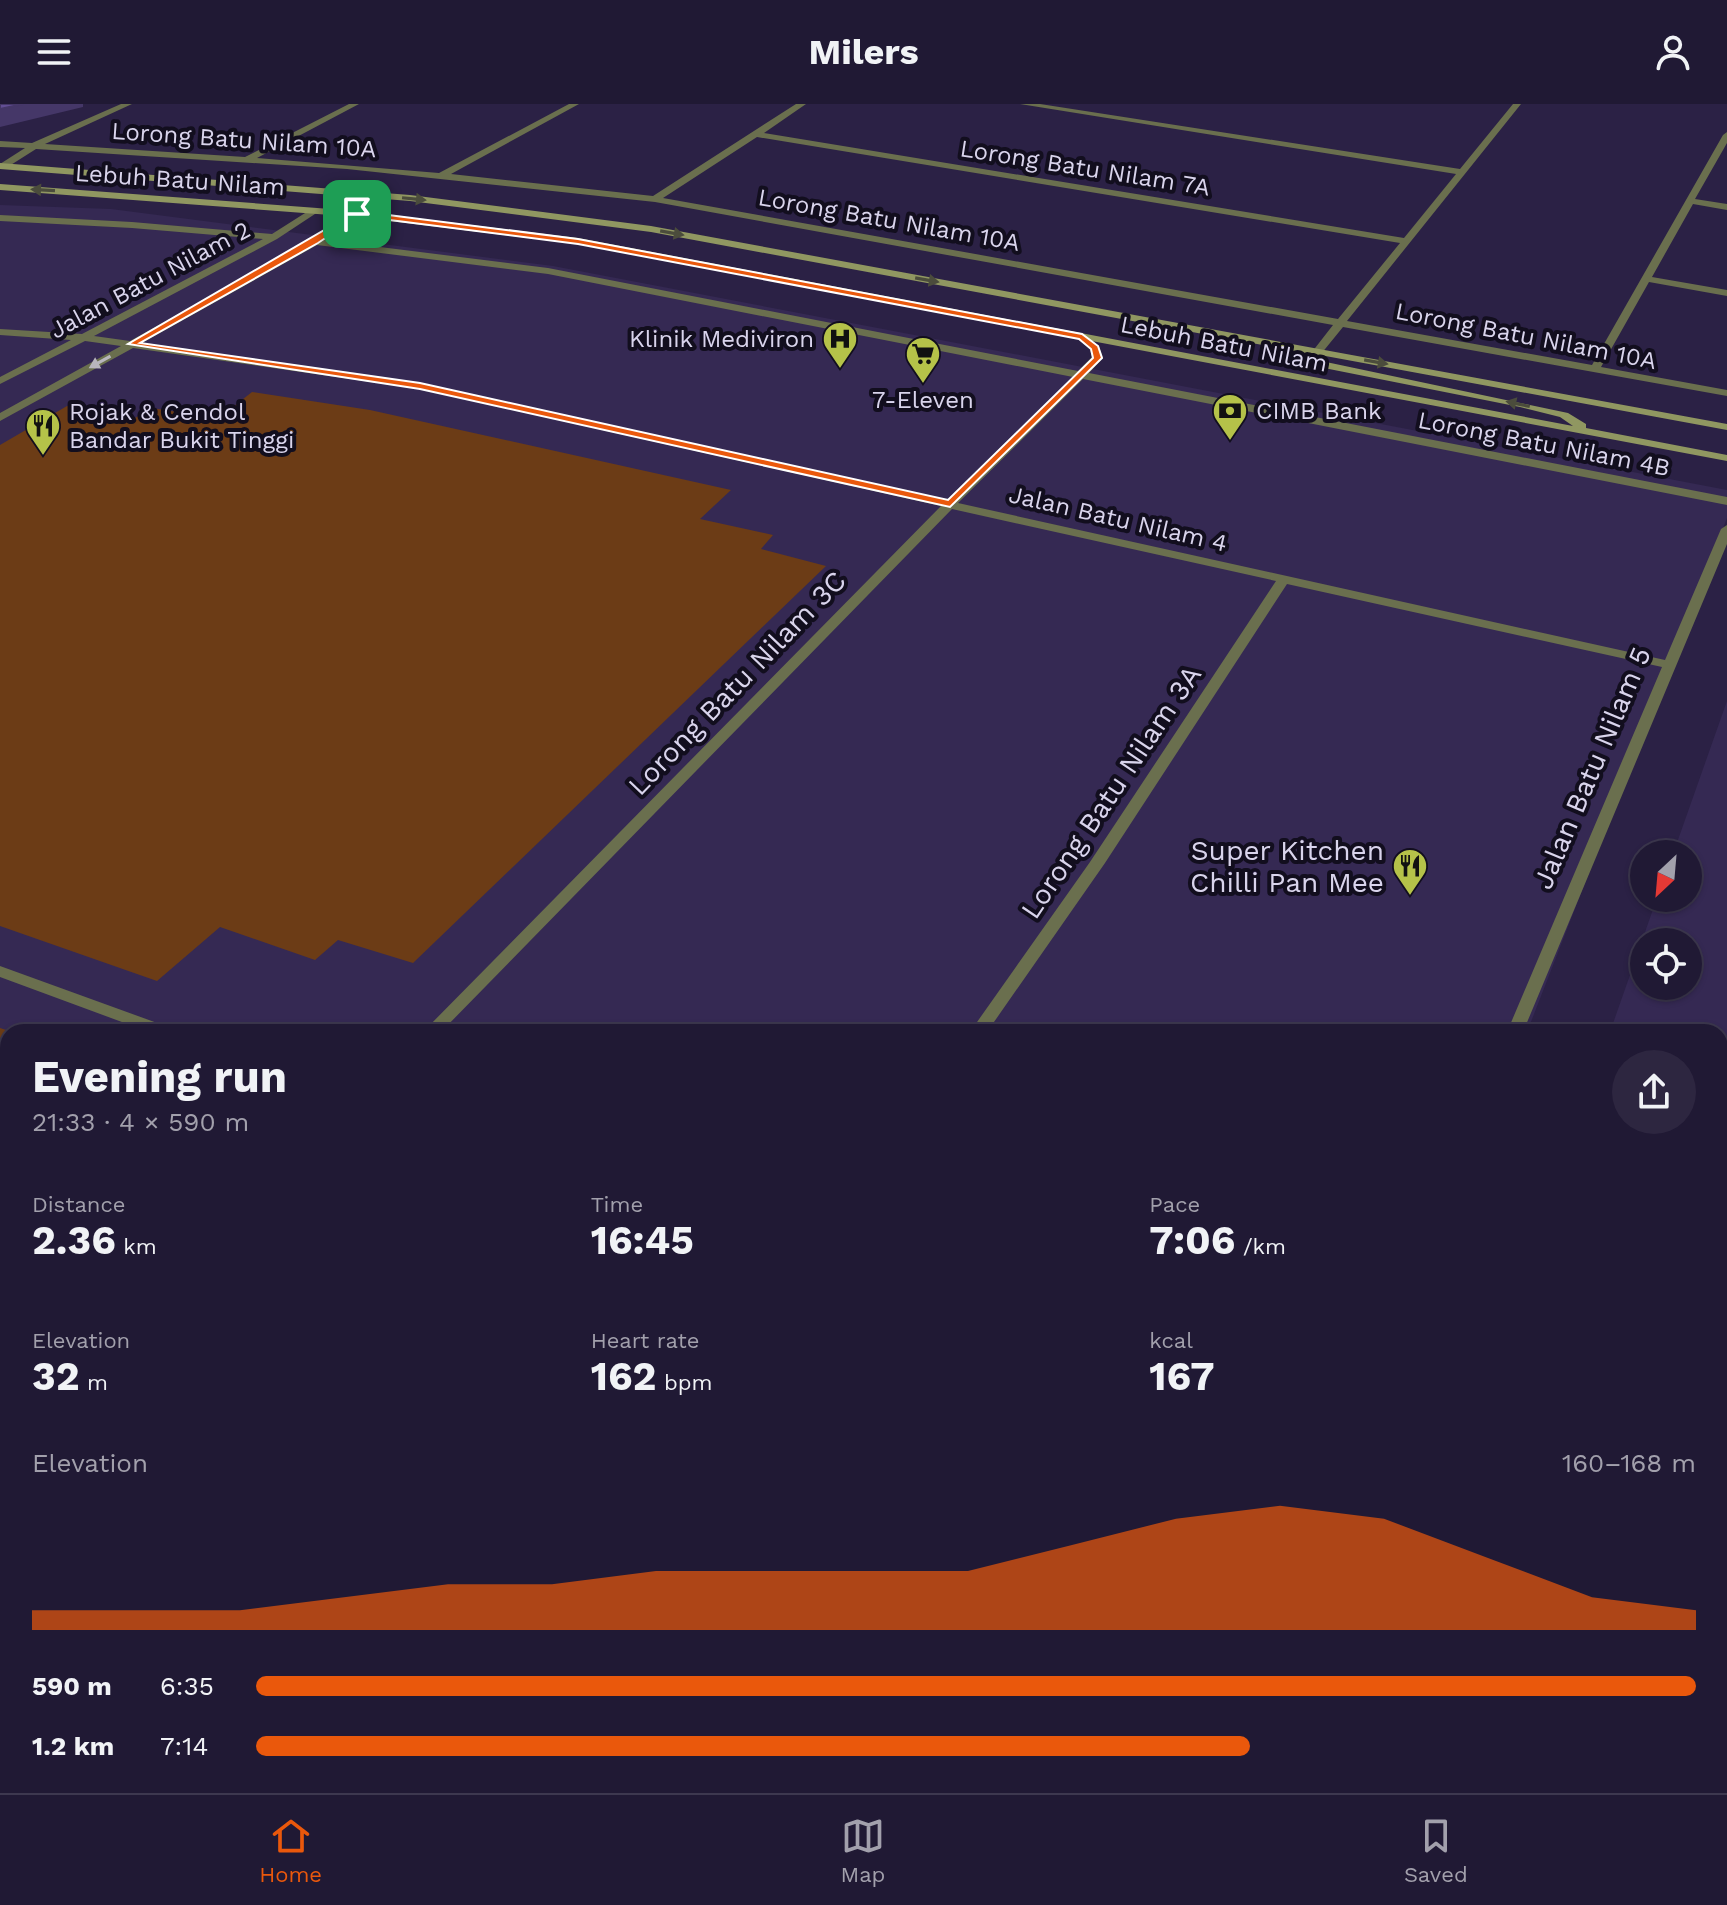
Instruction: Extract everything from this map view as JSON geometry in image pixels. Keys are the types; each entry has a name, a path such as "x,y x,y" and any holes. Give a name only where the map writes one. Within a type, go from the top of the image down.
{"main road":[{"name":"Lebuh Batu Nilam","path":"2,166 488,207 651,229 1727,427"},
{"name":"Lebuh Batu Nilam","path":"0,187 316,210 578,241 1727,458"},
{"path":"308,190 362,204 364,208 357,214"},
{"path":"1317,352 1312,359 1323,365 1564,415 1590,432"}],"street":[{"path":"2,166 36,145 128,104"},
{"path":"248,158 355,104"},
{"path":"441,176 575,104"},
{"path":"655,199 802,104"},
{"path":"1024,104 1462,172"},
{"path":"1317,352 1513,105"},
{"name":"Lorong Batu Nilam 7A","path":"756,134 1407,241"},
{"path":"1595,369 1727,135"},
{"name":"Lorong Batu Nilam 10A","path":"0,144 248,158 655,199 1727,393"},
{"path":"1690,201 1727,207"},
{"name":"Jalan Batu Nilam 2","path":"0,381 274,237 316,210"},
{"name":"Jalan Batu Nilam 2","path":"0,418 315,242 357,214"},
{"path":"0,218 274,237"},
{"name":"Lorong Batu Nilam 4B","path":"315,242 548,271 1727,501"},
{"path":"1646,279 1727,293"},
{"name":"Jalan Batu Nilam 4","path":"0,332 81,337 420,386 1669,665"},
{"path":"1082,337 1095,348 1098,358 1083,373"},
{"name":"Lorong Batu Nilam 3C","path":"439,1024 950,504 1083,373"},
{"name":"Jalan Batu Nilam 5","path":"1518,1024 1727,529"},
{"name":"Lorong Batu Nilam 3A","path":"984,1024 1097,863 1284,579"},
{"path":"0,971 143,1024"}],"shaded area":[{"path":"0,205 111,209 553,266 1727,490 1727,518 1530,1024 0,1024"},
{"path":"252,392 370,410 731,490 700,519 773,535 761,549 826,566 413,963 338,940 315,960 220,927 157,981 0,926 0,445 67,406 135,418 151,408 219,418"},
{"path":"1727,701 1727,1024 1613,1024 1630,975 1630,1000 1702,1000 1702,928 1646,928 1652,912 1702,912 1702,840 1678,840"}],"building":[{"path":"0,104 23,104 0,109"}],"place":[{"name":"Klinik Mediviron","path":"840,370"},
{"name":"7-Eleven","path":"923,385"},
{"name":"CIMB Bank","path":"1230,442"},
{"name":"Rojak & Cendol Bandar Bukit Tinggi","path":"43,457"},
{"name":"Super Kitchen Chilli Pan Mee","path":"1410,897"}],"route":[{"path":"357,214 578,241 1082,337 1095,348 1098,358 950,504 420,386 132,344 315,242 357,214"}]}
